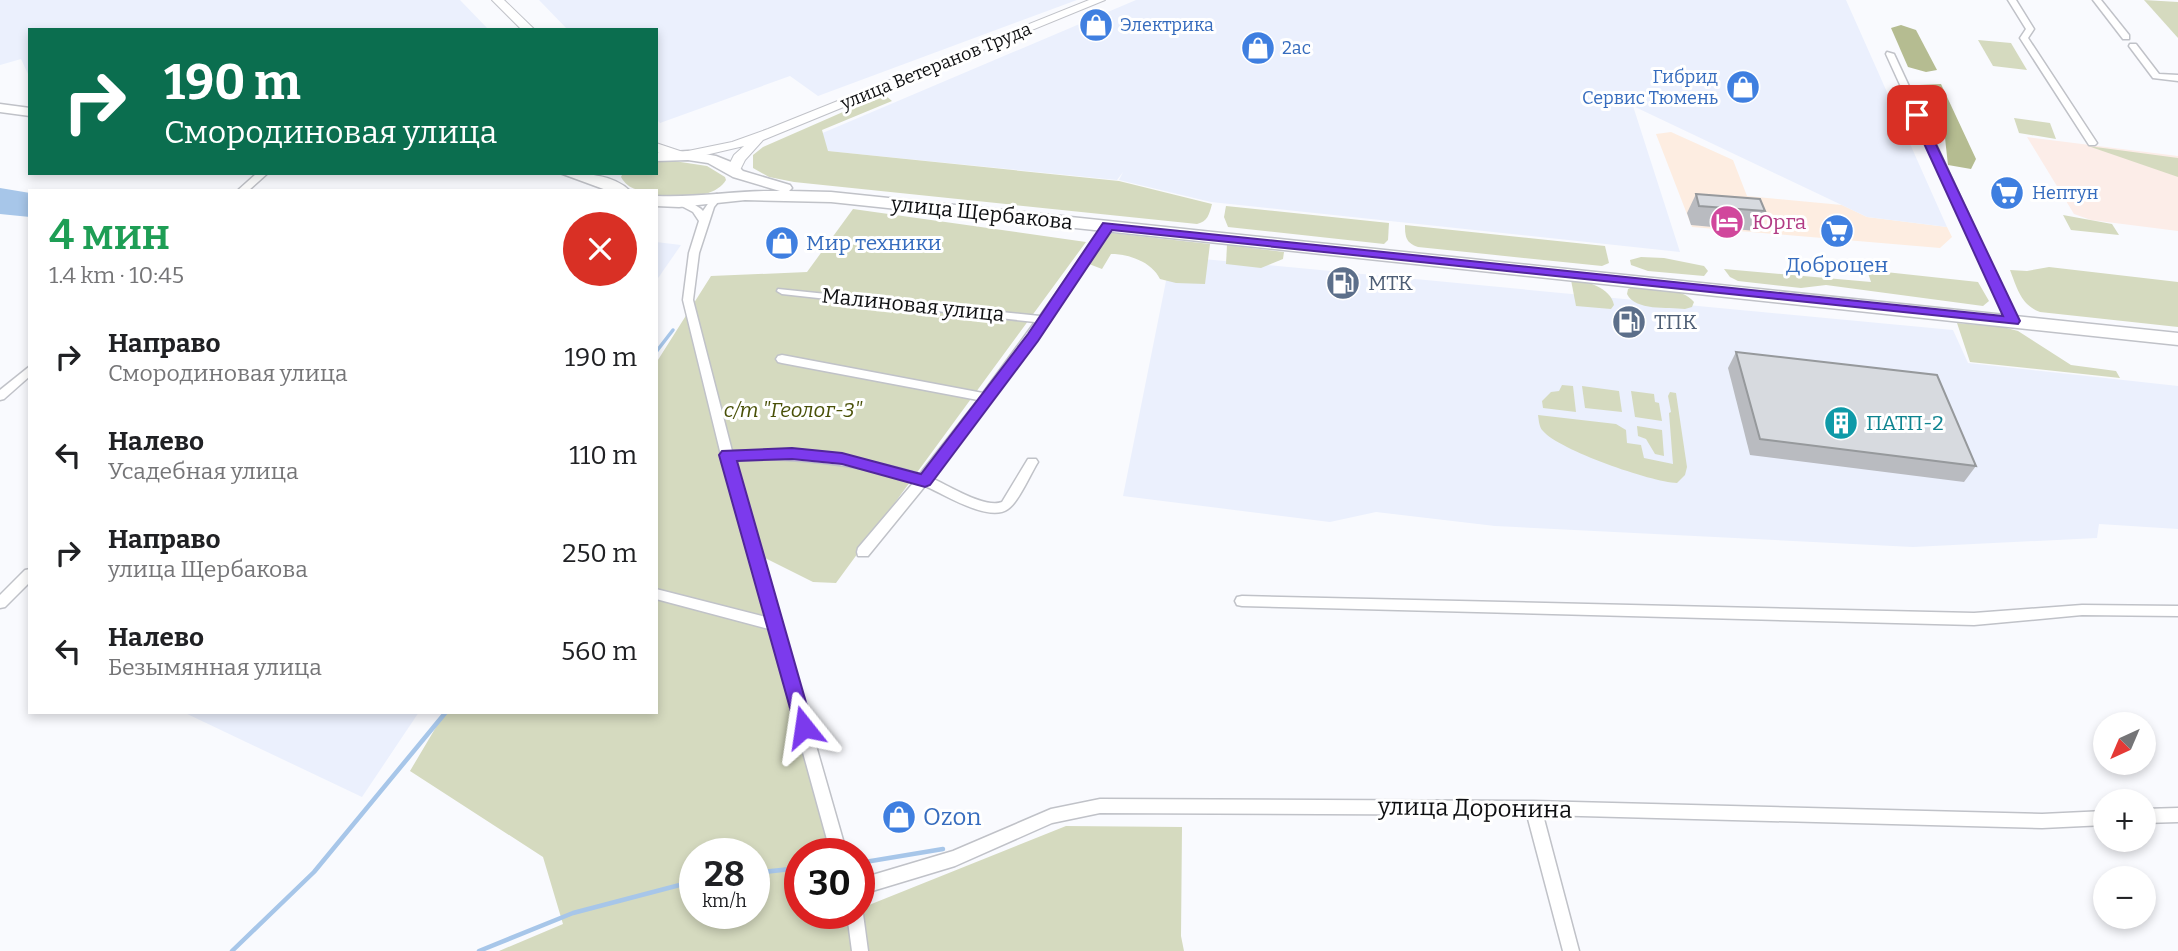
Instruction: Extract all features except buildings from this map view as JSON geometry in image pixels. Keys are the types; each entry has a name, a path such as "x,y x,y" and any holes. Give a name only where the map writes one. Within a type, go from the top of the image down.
{"main road":[{"path":"498,0 527,28"},
{"name":"улица Ветеранов Труда","path":"773,132 1099,0"},
{"path":"0,108 28,112"},
{"path":"658,149 682,156 735,145 773,132"},
{"path":"717,197 738,180 736,171 745,150 773,132"},
{"path":"658,157 706,159 774,185 831,197"},
{"path":"573,175 618,189"},
{"path":"612,175 612,182 620,189"},
{"path":"658,201 679,202 768,194 831,197"},
{"name":"улица Щербакова","path":"831,197 2178,339"}],"street":[{"path":"2012,0 2030,29 2024,38 2092,143"},
{"path":"2097,0 2126,37"},
{"path":"2133,46 2156,76 2178,78"},
{"path":"1890,54 2013,321"},
{"path":"244,189 261,175"},
{"path":"717,197 709,207 694,253 688,300 727,455 835,838"},
{"path":"679,202 697,210 704,221"},
{"path":"863,552 925,481 988,398 1108,226"},
{"name":"Малиновая улица","path":"782,291 1044,320"},
{"path":"782,359 988,398"},
{"path":"0,396 28,372"},
{"path":"727,455 792,453 842,459 925,481 996,509 1006,505 1032,462"},
{"path":"0,603 28,576"},
{"path":"658,595 775,625"},
{"path":"1242,601 1974,619 2082,610 2178,611"},
{"name":"улица Доронина","path":"875,882 955,858 1051,816 1100,806 1533,808 2042,821 2093,819"},
{"path":"1533,808 1571,951"},
{"path":"2156,815 2178,814"},
{"path":"857,929 860,951"}],"shaded area":[{"path":"0,0 460,0 487,28 28,28 28,74 21,59 0,65"},
{"path":"539,0 1077,0 818,96 790,76 660,123 658,28 566,28"},
{"path":"1136,0 1846,0 1947,227 1867,217 1633,106 1680,252 1211,202 1119,180 1123,172 1117,180 797,148 799,143"},
{"path":"1671,132 1733,160 1747,196 1842,205 1867,217 1947,227 1952,237 1940,248 1692,227 1656,134"},
{"path":"2027,137 2178,156 2178,231 2091,220 2074,214"},
{"path":"658,242 681,245 658,278"},
{"path":"1171,256 1953,330 1968,363 2178,386 2178,529 2099,524 2097,538 1913,547 1495,526 1376,512 1330,522 1123,496"},
{"path":"187,714 418,714 362,797"}],"green space":[{"path":"2144,0 2178,2 2178,38"},
{"path":"1901,25 1916,30 1937,70 1926,72 1908,67 1891,28"},
{"path":"1978,40 2011,43 2027,70 1993,66"},
{"path":"1941,84 1976,159 1971,169 1948,165 1945,138 1919,85"},
{"path":"884,94 892,101 822,130 828,151 1119,181 1212,204 1209,214 1204,221 1197,224 794,182 769,177 753,168 753,155 763,147"},
{"path":"2014,118 2050,123 2056,139 2019,133"},
{"path":"2088,146 2178,158 2178,177"},
{"path":"674,161 707,166 726,180 720,187 704,194 674,197 658,196 658,189 636,189 621,177 658,175 658,162"},
{"path":"1226,206 1389,223 1388,240 1384,244 1228,227 1224,217"},
{"name":"с/т \"Геолог-3\"","path":"853,209 1086,242 836,583 813,582 765,558 827,838 784,838 784,929 875,929 875,903 1066,826 1182,827 1181,936 1184,951 499,951 563,924 543,857 410,771 444,714 658,714 658,360 711,276 807,272"},
{"path":"2063,215 2112,224 2119,235 2071,230"},
{"path":"1405,225 1605,246 1609,263 1602,266 1418,247 1407,239"},
{"path":"1111,233 1210,244 1205,284 1176,283 1160,279 1146,264 1125,256 1111,254 1102,269 1089,264"},
{"path":"1227,245 1284,252 1283,259 1261,268 1226,264"},
{"path":"1641,257 1664,258 1704,266 1708,271 1704,276 1648,271 1631,265 1630,260"},
{"path":"2049,267 2178,282 2178,327 2040,312 2024,300 2010,270 2027,271"},
{"path":"1724,269 1871,282 1867,270 1978,282 1989,301 1983,306 1826,285 1801,288 1738,281 1730,277"},
{"path":"1571,280 1603,289 1614,305 1611,309 1576,306"},
{"path":"1635,286 1675,291 1694,302 1692,307 1685,309 1644,306 1627,294 1628,289"},
{"path":"1957,323 2018,331 2071,365 2116,371 2120,378 1970,362"},
{"path":"1562,385 1573,386 1576,412 1543,408 1542,401 1551,392 1559,391"},
{"path":"1582,386 1619,391 1622,412 1585,408"},
{"path":"1631,391 1654,394 1655,402 1659,403 1662,421 1635,417"},
{"path":"1670,392 1676,393 1687,467 1685,475 1677,483 1647,477 1586,456 1552,439 1539,424 1538,415 1616,424 1626,430 1627,443 1641,445 1644,458 1673,464 1668,396"},
{"path":"1637,426 1662,430 1664,456 1655,454 1646,439 1638,436"}],"water":[{"path":"0,188 28,193 28,217 0,214"}],"waterway":[{"path":"658,349 673,330"},
{"path":"232,951 314,872 444,714"},
{"path":"875,860 943,849"},
{"path":"770,871 784,870"},
{"path":"479,951 573,913 679,885"}],"place":[{"name":"Электрика","path":"1096,25"},
{"name":"2ас","path":"1258,48"},
{"name":"Гибрид Сервис Тюмень","path":"1743,87"},
{"name":"Нептун","path":"2007,193"},
{"name":"Юрга","path":"1727,222"},
{"name":"Доброцен","path":"1837,231"},
{"name":"Мир техники","path":"782,243"},
{"name":"МТК","path":"1343,283"},
{"name":"ТПК","path":"1629,322"},
{"name":"ПАТП-2","path":"1841,423"},
{"name":"Ozon","path":"899,817"}],"route":[{"path":"804,727 727,455 792,453 842,459 925,481 1033,338 1108,226 2013,321 1917,115"}]}
